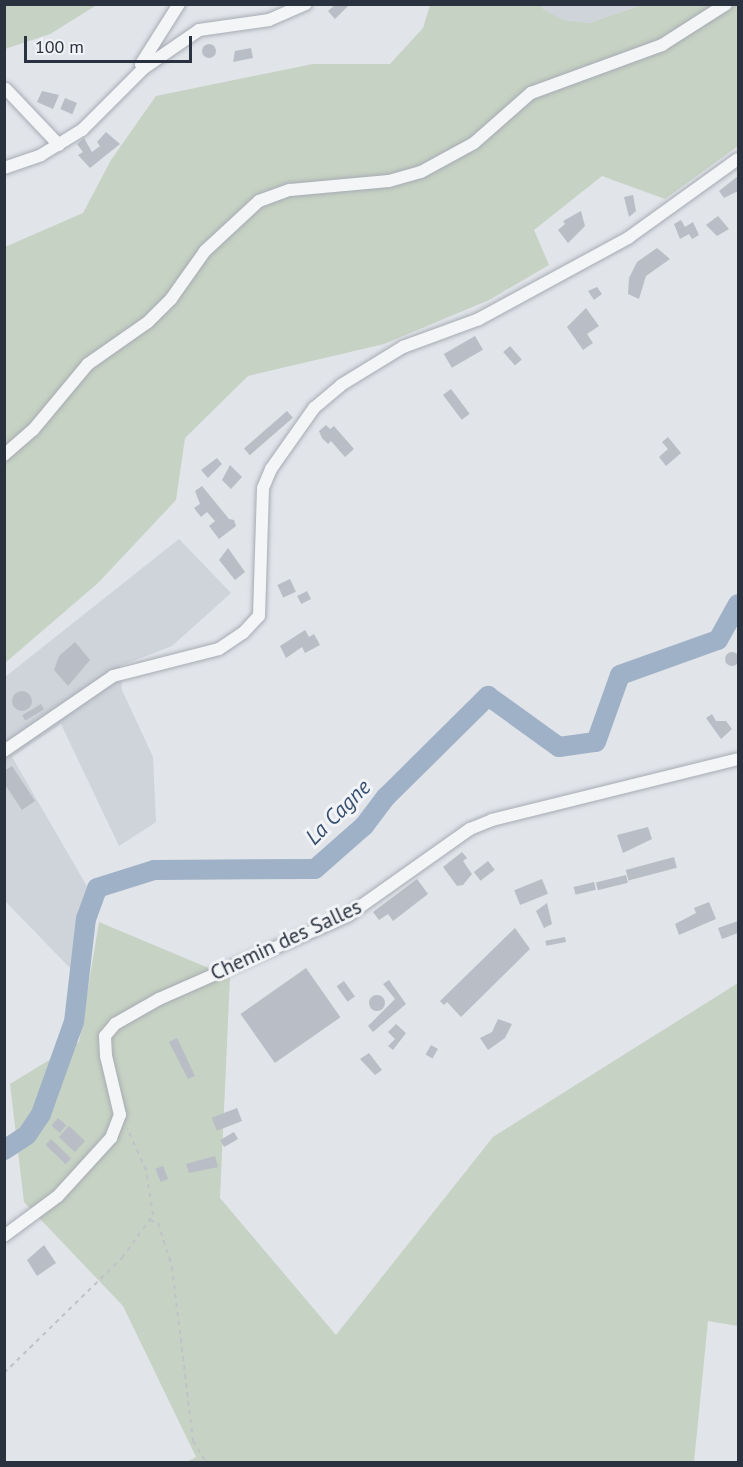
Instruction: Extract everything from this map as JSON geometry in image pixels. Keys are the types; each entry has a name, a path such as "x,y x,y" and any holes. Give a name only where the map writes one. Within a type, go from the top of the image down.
{"street":[{"path":"144,68 141,64 179,4"},
{"path":"4,168 59,145 95,119 144,68 199,30 269,20 306,4"},
{"path":"4,455 33,430 88,364 148,322 171,298 205,251 259,201 290,190 389,181 421,172 474,143 531,93 662,45 726,4"},
{"path":"6,89 59,145"},
{"path":"4,751 114,676 219,649 243,633 259,616 263,488 271,469 314,408 341,385 403,347 479,319 628,238 738,159"},
{"name":"Chemin des Salles","path":"120,1115 106,1056 105,1036 115,1024 159,999 347,916 470,829 492,820 738,759"},
{"path":"4,1236 58,1196 91,1164 111,1138 120,1115"}],"path":[{"path":"4,1373 122,1258 153,1215 146,1170 120,1115"},
{"path":"150,1220 159,1223 172,1267 193,1441 206,1462"}],"shaded area":[{"path":"542,5 642,5 589,23 563,20 543,9"},
{"path":"179,539 231,593 172,646 120,666 122,690 153,757 156,822 119,846 61,724 12,757 88,888 72,970 5,901 5,677"}],"green space":[{"path":"4,5 97,5 50,34 5,49"},
{"path":"430,5 542,5 543,9 563,20 589,23 642,5 738,5 738,146 665,199 602,176 534,230 549,265 489,300 384,344 248,376 185,438 176,500 98,583 5,663 5,247 83,213 111,160 156,96 313,64 390,64 423,28"},
{"path":"99,922 230,977 220,1198 336,1335 493,1137 738,983 738,1326 708,1321 694,1462 187,1462 196,1457 123,1306 24,1202 10,1084 79,1042"}],"building":[{"path":"336,4 350,4 335,19 328,11"},
{"path":"206,44 212,44 216,51 212,58 206,58 202,54 202,48"},
{"path":"251,48 253,58 233,62 235,51"},
{"path":"42,91 59,95 53,109 37,102"},
{"path":"65,98 77,103 72,114 60,109"},
{"path":"106,132 120,144 90,168 78,155 83,152 77,144 84,138 92,152 100,146 97,142"},
{"path":"738,176 738,191 724,198 719,191"},
{"path":"633,195 636,211 629,217 624,197"},
{"path":"581,211 585,226 568,243 558,230 565,224 563,221"},
{"path":"718,216 729,229 717,236 706,225"},
{"path":"681,220 685,227 693,222 699,235 692,239 689,234 680,239 674,224"},
{"path":"657,248 670,259 646,276 639,299 628,294 629,278 637,262"},
{"path":"597,287 602,294 594,300 588,291"},
{"path":"586,308 599,326 587,334 593,343 583,350 567,327"},
{"path":"475,336 483,350 452,368 444,354"},
{"path":"510,346 522,360 515,365 503,352"},
{"path":"451,389 470,414 462,420 443,395"},
{"path":"287,411 293,418 250,455 244,448"},
{"path":"326,425 330,429 334,426 354,449 345,457 331,441 328,444 322,438 319,431"},
{"path":"668,437 681,453 666,466 659,457 668,449 662,442"},
{"path":"217,458 222,464 208,478 201,470"},
{"path":"230,465 242,477 231,489 222,480"},
{"path":"202,486 229,519 234,520 236,526 219,539 209,526 215,521 207,512 201,517 194,508 200,504 195,491"},
{"path":"228,548 245,572 235,580 219,560"},
{"path":"290,579 296,592 283,598 277,585"},
{"path":"307,591 311,599 301,604 297,596"},
{"path":"305,630 309,637 314,634 320,645 305,653 302,647 286,658 280,646"},
{"path":"75,642 90,660 68,686 54,670 59,656"},
{"path":"729,652 735,652 739,659 735,666 729,666 725,662 725,656"},
{"path":"22,691 29,694 32,701 29,708 22,711 15,708 12,701 15,694"},
{"path":"41,704 44,709 25,720 22,715"},
{"path":"712,714 716,721 726,721 732,729 721,739 706,718"},
{"path":"12,766 35,801 22,810 4,783 4,771"},
{"path":"648,827 652,839 623,853 617,835"},
{"path":"462,852 467,858 463,861 472,874 463,885 457,886 443,867"},
{"path":"674,857 677,868 629,881 626,870"},
{"path":"488,861 495,870 481,881 474,872"},
{"path":"626,875 628,883 598,890 596,882"},
{"path":"417,879 428,894 393,921 388,914 379,920 373,912"},
{"path":"542,879 548,894 520,905 514,890"},
{"path":"594,882 596,890 576,895 574,887"},
{"path":"709,902 716,919 679,935 675,924 696,913 694,908"},
{"path":"547,903 552,924 544,928 536,911"},
{"path":"738,921 738,933 722,939 718,928"},
{"path":"515,928 530,949 461,1017 447,1002 444,1005 440,1001"},
{"path":"565,937 566,942 546,946 545,941"},
{"path":"306,968 340,1017 275,1063 240,1014"},
{"path":"389,980 406,1004 373,1032 368,1026 395,999 383,984"},
{"path":"344,981 355,997 348,1002 337,986"},
{"path":"374,995 380,995 385,1003 383,1009 374,1011 369,1006 369,1000"},
{"path":"498,1019 512,1024 505,1038 488,1050 480,1038 492,1032"},
{"path":"396,1024 406,1033 393,1050 388,1046 395,1039 388,1032"},
{"path":"177,1038 195,1076 188,1079 169,1042"},
{"path":"431,1045 438,1049 432,1059 426,1055"},
{"path":"369,1053 382,1070 375,1075 360,1059"},
{"path":"237,1108 242,1121 217,1131 212,1118"},
{"path":"58,1118 66,1125 60,1133 51,1126"},
{"path":"69,1126 85,1141 75,1152 59,1137"},
{"path":"234,1132 238,1139 224,1147 220,1140"},
{"path":"51,1139 71,1158 66,1164 45,1145"},
{"path":"215,1156 218,1167 189,1173 186,1164"},
{"path":"163,1166 168,1179 161,1182 156,1169"},
{"path":"44,1245 56,1263 37,1276 27,1260"}],"waterway":[{"name":"La Cagne","path":"4,1150 27,1135 41,1114 74,1022 86,919 97,888 154,870 315,869 364,826 386,797 488,696 559,747 596,742 620,675 718,640 738,604"}]}
